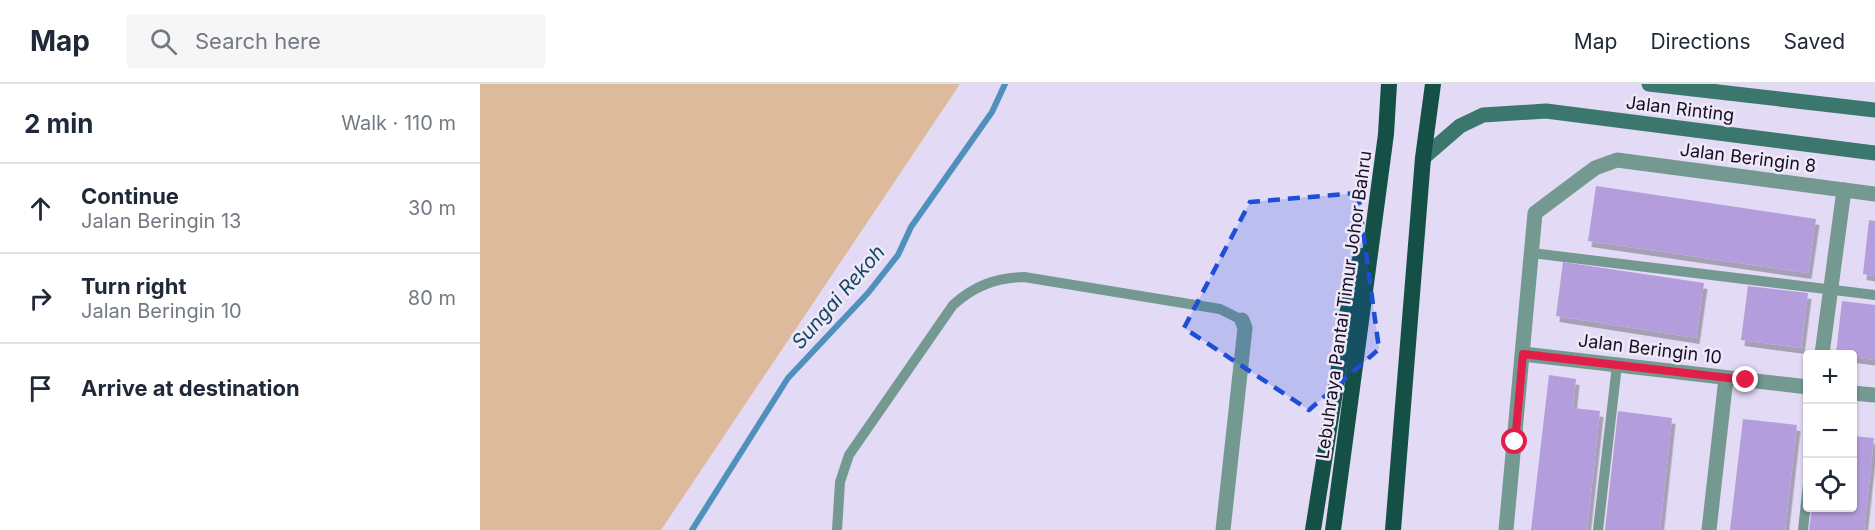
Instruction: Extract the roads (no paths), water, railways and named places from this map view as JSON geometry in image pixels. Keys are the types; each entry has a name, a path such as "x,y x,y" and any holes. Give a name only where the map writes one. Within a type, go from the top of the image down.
{"highway":[{"name":"Lebuhraya Pantai Timur Johor Bahru","path":"1333,530 1377,199 1389,84"},
{"path":"1393,530 1423,158 1434,84"},
{"path":"1313,530 1352,291 1377,199"}],"main road":[{"name":"Jalan Rinting","path":"1649,84 1875,110"},
{"name":"Jalan Rinting","path":"1423,158 1460,126 1483,115 1546,111 1875,153"}],"street":[{"name":"Jalan Beringin 8","path":"1532,254 1535,213 1595,168 1617,160 1875,194"},
{"path":"1822,350 1844,190"},
{"path":"1506,530 1532,254"},
{"path":"1223,530 1245,328 1242,320"},
{"name":"Jalan Beringin 10","path":"1523,354 1803,386"},
{"path":"1709,530 1726,378"},
{"path":"1857,393 1875,395"}],"lane":[{"path":"1532,254 1875,295"},
{"path":"837,530 840,482 849,454 953,305 977,287 1008,277 1024,277 1220,309 1242,320"},
{"path":"1598,530 1617,365"},
{"path":"1803,530 1805,512"}],"waterway":[{"name":"Sungai Rekoh","path":"692,530 788,378 868,293 898,255 911,227 992,112 1005,84"}]}
